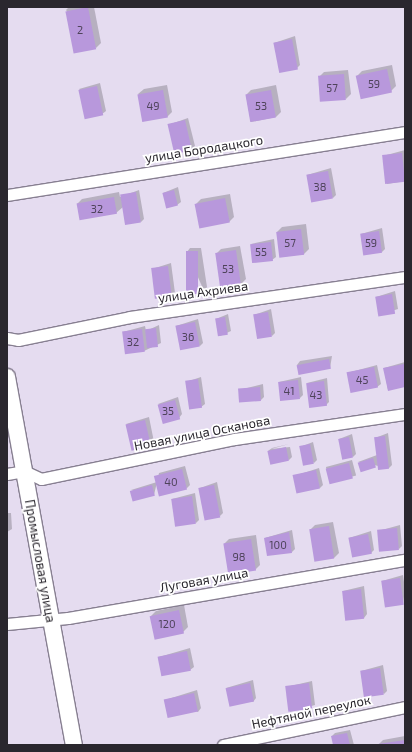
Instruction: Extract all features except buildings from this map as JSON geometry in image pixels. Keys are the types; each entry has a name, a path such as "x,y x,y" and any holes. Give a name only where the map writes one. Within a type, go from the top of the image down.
{"street":[{"name":"улица Бородацкого","path":"7,195 405,132"},
{"name":"улица Ахриева","path":"7,338 18,340 130,317 405,277"},
{"name":"Промысловая улица","path":"7,377 74,745"},
{"name":"Новая улица Осканова","path":"24,471 42,479 235,439 405,414"},
{"path":"7,474 24,471"},
{"name":"Луговая улица","path":"7,624 50,617 68,618 405,560"},
{"name":"Нефтяной переулок","path":"223,745 405,707"}]}
